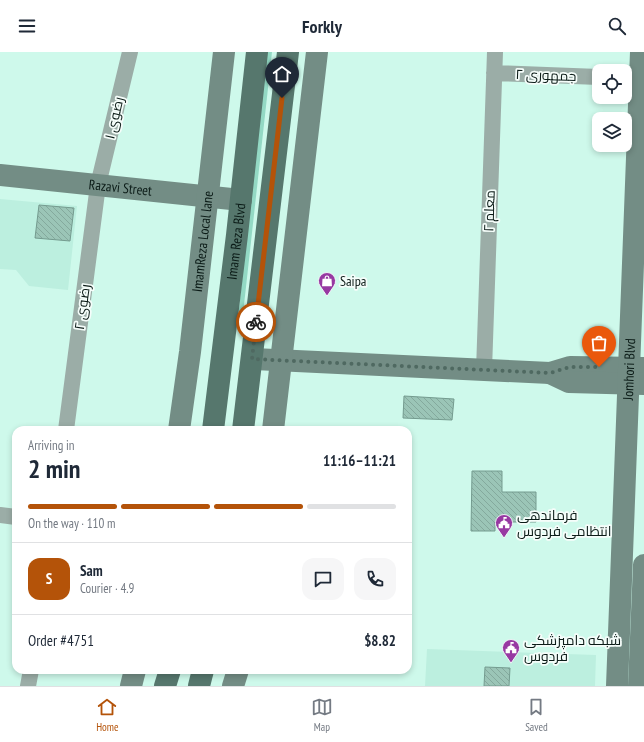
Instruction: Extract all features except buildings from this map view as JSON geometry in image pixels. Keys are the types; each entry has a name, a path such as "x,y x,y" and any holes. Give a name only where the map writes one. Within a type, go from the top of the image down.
{"main road":[{"name":"Imam Reza Blvd","path":"214,426 223,357 257,52"},
{"name":"Imam Reza Blvd","path":"244,426 288,52"},
{"path":"223,357 252,359"},
{"path":"166,686 169,674"},
{"path":"199,686 202,674"}],"street":[{"name":"رضوی ۱","path":"98,184 130,52"},
{"name":"ImamReza Local lane","path":"180,426 190,352 224,52"},
{"path":"274,426 317,52"},
{"name":"معلم ۲","path":"484,370 495,52"},
{"name":"Jomhori Blvd","path":"617,686 636,376 632,78 641,52"},
{"name":"جمهوری ۲","path":"494,74 592,76"},
{"name":"Razavi Street","path":"0,175 98,184 240,200"},
{"name":"رضوی ۲","path":"67,426 98,184"},
{"path":"252,359 550,373 570,367 636,376"},
{"path":"0,515 12,516"},
{"path":"640,686 644,565"},
{"path":"28,686 30,674"},
{"path":"131,686 134,674"},
{"path":"233,686 237,674"}],"shaded area":[{"path":"265,52 272,52 242,323 238,319"},
{"path":"0,199 77,206 68,290 29,286 16,270 0,269"},
{"name":"شبکه دامپزشکی فردوس","path":"427,649 596,655 595,686 425,686"}],"way so far":[{"path":"256,322 252,359 550,373 570,367 599,367"}],"place":[{"name":"Saipa","path":"327,296"},
{"name":"فرماندهی انتظامی فردوس","path":"504,538"},
{"name":"شبکه دامپزشکی فردوس","path":"511,663"}],"route":[{"path":"256,322 282,98"}]}
